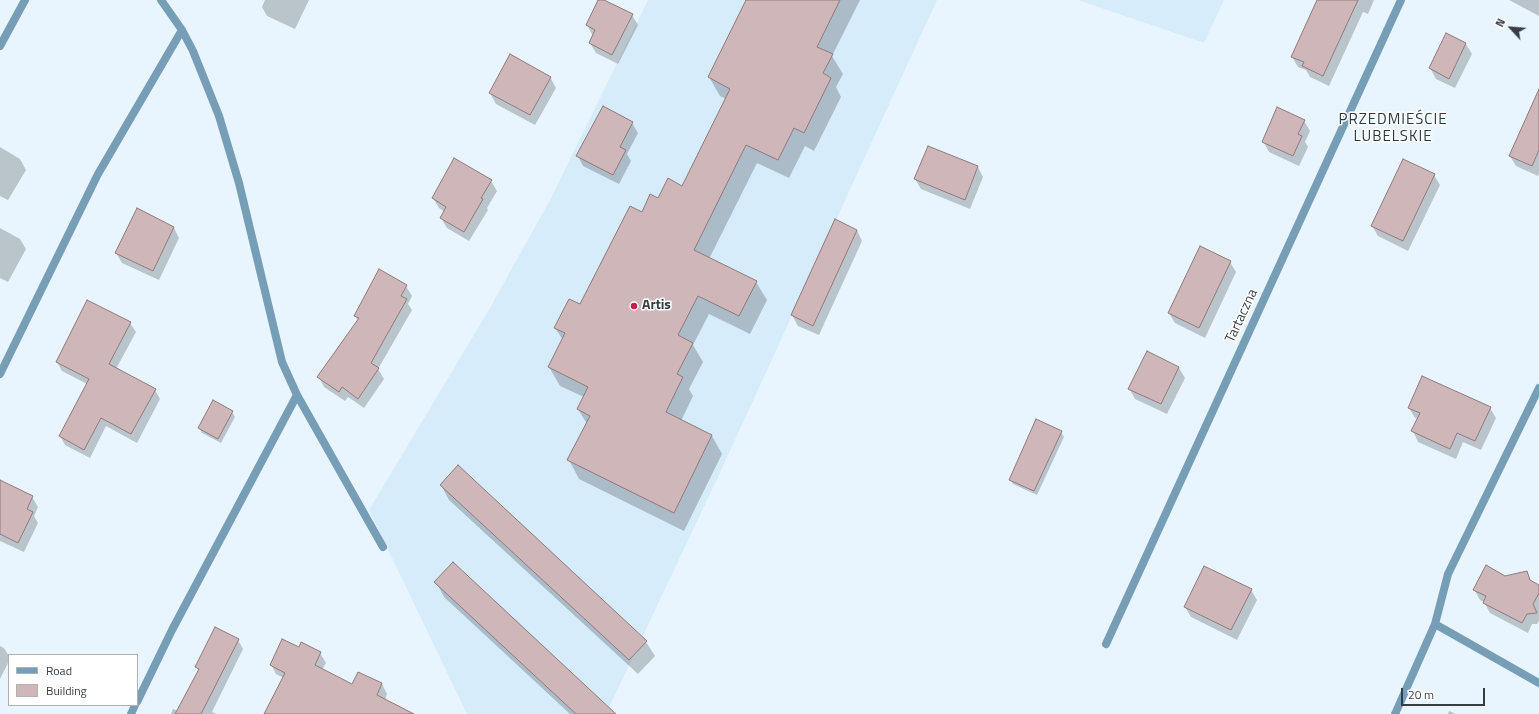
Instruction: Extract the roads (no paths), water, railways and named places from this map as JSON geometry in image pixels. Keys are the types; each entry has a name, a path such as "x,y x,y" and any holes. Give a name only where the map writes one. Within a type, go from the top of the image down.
{"street":[{"path":"0,46 25,0"},
{"path":"161,0 182,30 204,75 219,116 239,183 282,362 297,395 383,547"},
{"name":"Tartaczna","path":"1106,644 1401,0"},
{"path":"0,374 98,174 182,30"},
{"path":"1395,714 1435,624 1448,574 1539,388"},
{"path":"138,700 172,630 297,395"},
{"path":"1435,624 1539,683"}],"place":[{"name":"Artis","path":"634,306"}],"district":[{"name":"PRZEDMIEŚCIE LUBELSKIE","path":"1393,128"}]}
